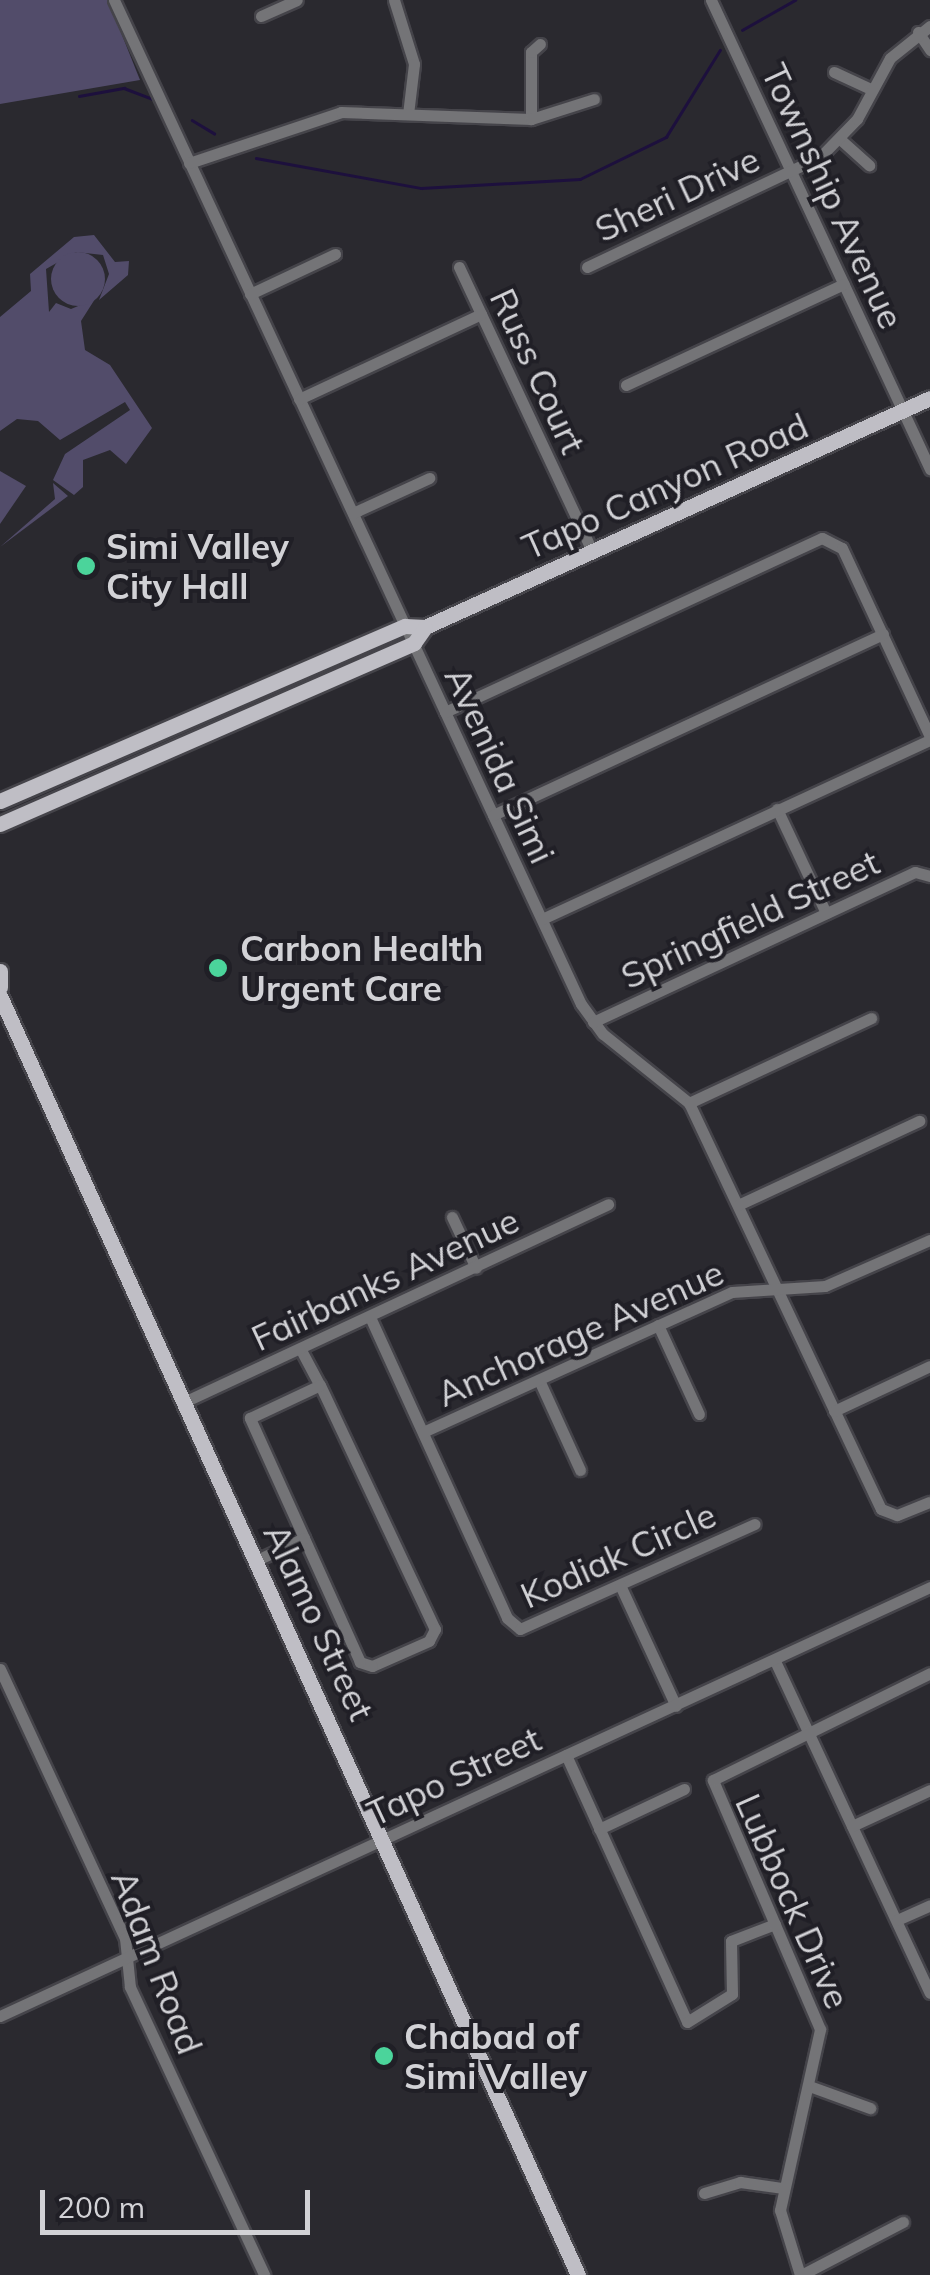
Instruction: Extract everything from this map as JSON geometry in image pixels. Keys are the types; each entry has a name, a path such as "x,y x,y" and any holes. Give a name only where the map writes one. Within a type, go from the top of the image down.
{"main road":[{"name":"Tapo Canyon Road","path":"0,801 405,626 425,627 930,398"},
{"path":"0,824 414,643 425,627"},
{"path":"0,971 0,987"},
{"name":"Alamo Street","path":"0,996 386,1837 578,2275"}],"street":[{"name":"Avenida Simi","path":"114,0 593,1022 689,1102 834,1411 888,1514 930,1502"},
{"path":"261,16 296,0"},
{"path":"394,0 414,64 408,114"},
{"name":"Township Avenue","path":"711,0 930,470"},
{"path":"924,29 930,50"},
{"name":"Sheri Drive","path":"588,266 791,172 841,140 870,89 924,29"},
{"path":"531,119 531,52 540,44"},
{"path":"834,72 870,89"},
{"path":"190,163 341,112 531,119 594,99"},
{"path":"841,140 869,166"},
{"path":"250,294 335,254"},
{"name":"Russ Court","path":"459,267 592,552"},
{"path":"626,384 844,284"},
{"path":"299,398 481,314"},
{"path":"352,513 429,478"},
{"path":"445,712 830,539 883,634 930,738 542,919"},
{"path":"493,815 883,634"},
{"path":"777,809 826,913"},
{"name":"Springfield Street","path":"593,1022 915,872 930,876"},
{"path":"689,1102 871,1018"},
{"path":"738,1205 919,1120"},
{"name":"Fairbanks Avenue","path":"184,1402 608,1204"},
{"path":"452,1217 476,1268"},
{"name":"Anchorage Avenue","path":"422,1432 732,1292 839,1282 930,1240"},
{"path":"370,1317 422,1432"},
{"path":"658,1325 699,1414"},
{"path":"301,1350 320,1385 434,1635 372,1666 360,1662 250,1418 320,1385"},
{"path":"834,1411 930,1366"},
{"path":"539,1380 580,1470"},
{"name":"Kodiak Circle","path":"422,1432 506,1618 538,1628 620,1585 756,1524"},
{"path":"257,1560 304,1538"},
{"path":"620,1585 676,1706"},
{"name":"Tapo Street","path":"0,2016 930,1587"},
{"path":"775,1661 930,1993"},
{"name":"Adam Road","path":"0,1669 128,1957 130,1987 264,2275"},
{"path":"806,1730 930,1672"},
{"name":"Lubbock Drive","path":"801,2275 782,2231 782,2188 812,2087 816,2010 713,1780 806,1730"},
{"path":"566,1755 687,2022 714,2014 732,1994 731,1942 775,1924"},
{"path":"600,1828 684,1789"},
{"path":"852,1826 930,1790"},
{"path":"896,1920 930,1905"},
{"path":"812,2087 870,2108"},
{"path":"704,2193 740,2182 782,2188"},
{"path":"801,2275 902,2222"}],"shaded area":[{"path":"0,0 108,0 140,80 0,104"},
{"path":"94,235 115,262 129,261 128,275 99,300 109,274 103,255 76,252 46,269 49,312 56,303 71,309 95,299 81,321 85,350 110,365 152,428 126,464 110,450 83,460 83,487 74,495 53,480 65,454 130,410 125,402 60,440 38,421 17,419 0,431 0,317 31,291 30,274 74,237"},
{"path":"78,252 97,260 105,279 97,298 78,306 59,298 51,279 59,260"},
{"path":"0,471 26,486 0,524"},
{"path":"53,483 68,496 0,547 55,499"}],"waterway":[{"path":"742,30 795,0"},
{"path":"256,158 421,188 580,179 666,137 720,50"},
{"path":"79,96 124,88 152,99"},
{"path":"192,120 214,133"}],"place":[{"name":"Simi Valley City Hall","path":"86,566"},
{"name":"Carbon Health Urgent Care","path":"218,968"},
{"name":"Chabad of Simi Valley","path":"384,2056"}]}
